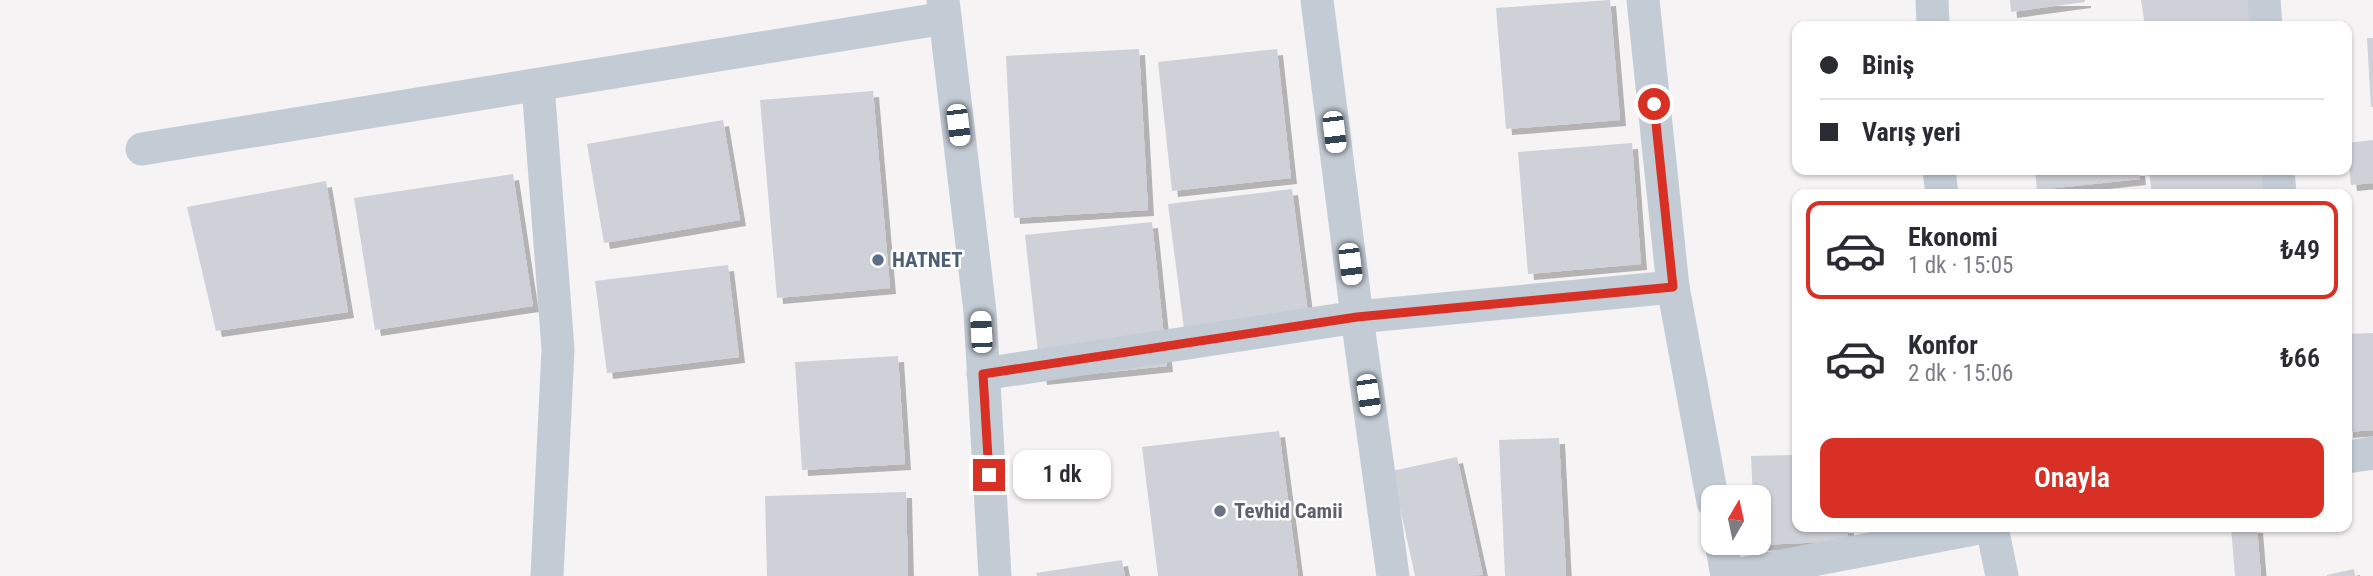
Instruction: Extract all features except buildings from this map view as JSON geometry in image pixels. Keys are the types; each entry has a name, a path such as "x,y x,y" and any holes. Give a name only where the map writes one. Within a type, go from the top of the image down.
{"street":[{"path":"1317,0 1393,576"},
{"path":"1643,0 1673,287 1710,485"},
{"path":"1932,0 1933,21"},
{"path":"2264,0 2266,21"},
{"path":"142,149 538,85 944,9 980,312 995,576"},
{"path":"538,85 558,349 547,576"},
{"path":"983,374 1357,317 1673,287"},
{"path":"2352,456 2373,453"},
{"path":"1724,555 1729,576 1958,532"},
{"path":"1993,532 2002,576"}],"place":[{"name":"HATNET","path":"878,260"},
{"name":"Tevhid Camii","path":"1220,511"}],"route":[{"path":"989,475 983,374 1357,317 1673,287 1654,104"}]}
